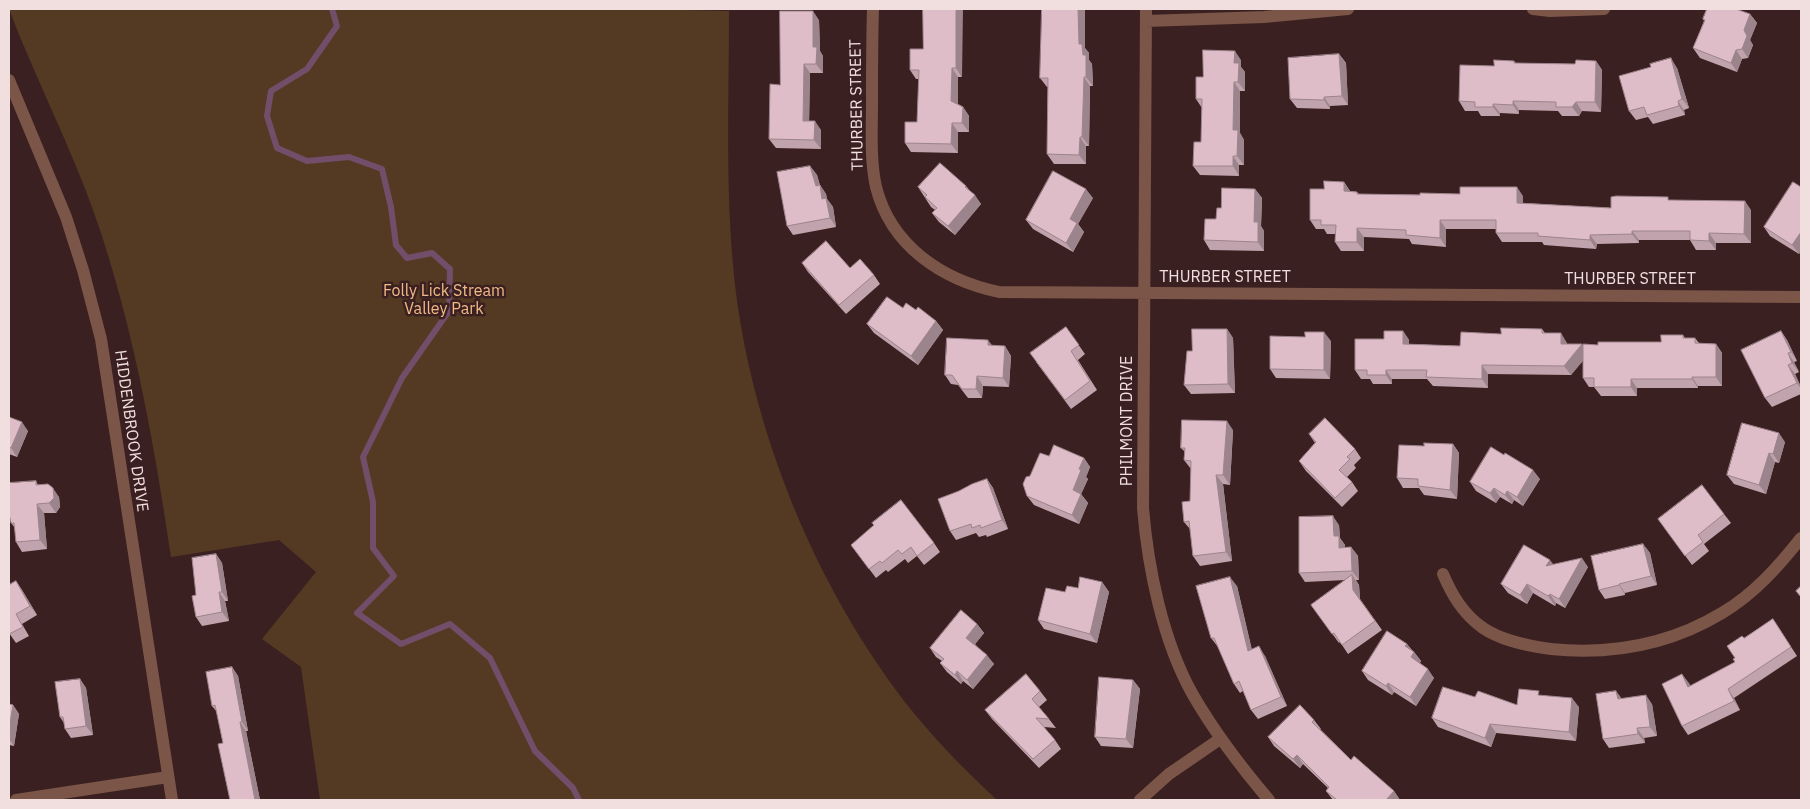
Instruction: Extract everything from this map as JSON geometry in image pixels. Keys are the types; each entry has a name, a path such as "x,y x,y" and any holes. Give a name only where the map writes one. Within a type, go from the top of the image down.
{"street":[{"name":"THURBER STREET","path":"873,9 872,160 881,203 893,227 910,247 947,275 972,286 990,290 1144,293 1801,297"},
{"path":"1146,15 1264,17 1348,9"},
{"path":"1533,9 1550,11 1604,9"},
{"name":"PHILMONT DRIVE","path":"1146,15 1143,508 1146,547 1161,613 1172,646 1192,694 1220,739 1269,800"},
{"name":"HIDDENBROOK DRIVE","path":"9,80 66,217 84,270 101,339 172,800"},
{"path":"1443,574 1453,596 1465,612 1483,628 1504,639 1536,647 1577,651 1615,650 1653,643 1690,631 1723,613 1754,590 1780,566 1801,538"},
{"path":"1140,800 1169,774 1220,739"},
{"path":"16,800 168,777"}],"green space":[{"name":"Folly Lick Stream Valley Park","path":"9,9 631,9 729,11 728,177 734,276 742,334 755,392 772,450 818,562 847,615 878,665 913,712 933,735 997,800 320,800 301,667 262,639 316,572 279,540 171,557 135,355 114,276 81,178"}],"building":[{"path":"923,9 956,9 956,68 952,68 951,101 963,107 962,123 952,123 951,144 905,143 905,122 917,122 919,70 910,70 910,49 923,49"},
{"path":"1042,9 1078,9 1079,44 1082,44 1083,55 1086,55 1082,137 1080,137 1079,155 1047,154 1048,78 1040,78"},
{"path":"1707,9 1736,9 1750,14 1744,30 1747,36 1742,49 1736,50 1731,63 1693,48 1705,20 1703,19"},
{"path":"780,11 813,11 813,47 817,47 816,64 804,64 803,121 815,121 814,140 769,139 770,84 780,85"},
{"path":"1203,50 1235,51 1234,63 1239,63 1238,82 1234,82 1233,130 1238,130 1237,156 1233,156 1233,166 1193,166 1194,142 1201,142 1202,99 1196,99 1196,77 1203,77"},
{"path":"1339,54 1342,96 1324,97 1324,100 1290,99 1288,58"},
{"path":"1671,58 1682,99 1678,101 1679,106 1647,115 1644,107 1629,111 1619,76 1651,67 1650,64"},
{"path":"1494,60 1514,61 1514,63 1575,64 1576,60 1596,61 1595,102 1576,102 1572,107 1556,107 1556,102 1513,101 1513,105 1493,104 1493,107 1475,107 1475,102 1459,101 1460,65 1494,66"},
{"path":"940,163 975,195 948,226 932,213 937,208 925,197 927,195 918,187"},
{"path":"810,166 816,186 820,185 822,199 826,198 830,218 787,226 777,172"},
{"path":"1053,171 1086,189 1070,219 1077,223 1066,243 1026,220"},
{"path":"1324,181 1344,182 1344,191 1357,192 1357,194 1460,194 1460,187 1517,187 1517,203 1611,208 1611,197 1616,196 1668,197 1668,200 1745,201 1744,234 1709,233 1709,241 1690,240 1690,231 1632,231 1632,234 1590,235 1590,240 1538,236 1538,233 1496,233 1496,220 1440,220 1440,238 1406,235 1406,230 1357,228 1357,242 1335,242 1336,225 1321,225 1321,220 1310,220 1310,189 1324,189"},
{"path":"1793,182 1801,187 1801,232 1792,245 1764,227"},
{"path":"1222,188 1255,189 1254,222 1258,222 1258,242 1204,240 1205,219 1216,219 1217,208 1221,208"},
{"path":"826,241 850,268 860,259 874,275 839,305 802,263"},
{"path":"887,297 903,308 906,303 916,310 918,307 936,321 911,356 867,324"},
{"path":"1066,327 1079,345 1071,351 1090,381 1065,400 1030,353"},
{"path":"1501,328 1542,329 1542,333 1561,333 1561,344 1582,344 1564,366 1482,365 1482,379 1426,377 1427,370 1386,370 1386,375 1367,375 1367,370 1355,370 1355,339 1384,339 1384,331 1403,331 1403,344 1460,346 1461,332 1501,334"},
{"path":"1192,329 1227,329 1228,384 1184,385 1187,351 1192,351"},
{"path":"1781,331 1791,352 1788,353 1792,363 1788,365 1797,383 1765,398 1741,350"},
{"path":"1305,332 1324,332 1324,370 1270,369 1270,336 1305,337"},
{"path":"1661,335 1683,335 1683,338 1695,338 1695,343 1716,344 1716,377 1631,379 1631,387 1594,387 1594,378 1583,378 1583,344 1598,345 1598,342 1661,342"},
{"path":"947,338 988,340 988,345 1005,346 1003,378 977,376 976,389 962,389 952,375 945,375"},
{"path":"9,417 22,422 11,448 9,447"},
{"path":"1325,418 1355,449 1347,457 1350,459 1339,470 1352,482 1335,498 1299,461 1316,442 1309,434"},
{"path":"1182,420 1227,421 1223,475 1216,475 1226,552 1193,556 1189,521 1184,522 1182,502 1190,501 1191,461 1184,460 1185,448 1181,448"},
{"path":"1742,423 1779,433 1773,454 1769,453 1759,485 1727,475"},
{"path":"1424,443 1453,444 1450,490 1418,486 1418,479 1397,478 1399,445 1424,446"},
{"path":"1054,445 1084,458 1073,490 1081,494 1072,515 1027,496 1023,484 1026,477 1030,476 1040,453 1049,456"},
{"path":"1491,447 1533,470 1517,497 1507,491 1505,495 1494,488 1490,493 1470,482"},
{"path":"987,479 1002,520 981,528 980,525 972,528 971,524 950,531 938,499"},
{"path":"36,481 36,485 48,484 53,488 54,498 49,503 37,504 40,540 16,542 14,523 11,523 9,514 9,483"},
{"path":"1702,485 1724,514 1698,535 1703,542 1685,556 1658,519"},
{"path":"901,500 934,543 917,556 911,547 902,554 898,550 882,563 880,561 869,569 851,545 874,525 872,523"},
{"path":"1333,516 1334,536 1339,536 1339,548 1351,547 1352,571 1299,573 1299,517"},
{"path":"1643,544 1651,576 1599,590 1591,556"},
{"path":"1524,545 1550,560 1546,566 1582,558 1559,599 1550,594 1548,596 1527,584 1520,595 1501,584"},
{"path":"216,554 222,592 219,592 222,612 196,617 192,596 196,595 192,558"},
{"path":"1352,575 1353,590 1375,621 1342,645 1311,605"},
{"path":"1080,577 1102,582 1090,634 1038,620 1046,588 1065,592 1067,586 1078,588"},
{"path":"1230,577 1248,651 1259,646 1281,697 1251,710 1239,681 1234,684 1214,638 1211,638 1196,586"},
{"path":"16,581 30,606 16,614 23,627 9,634 9,585"},
{"path":"1801,586 1801,597 1796,591"},
{"path":"961,610 977,624 966,638 987,655 967,680 957,671 955,675 940,663 944,659 930,648"},
{"path":"1773,619 1791,647 1728,689 1734,701 1682,726 1662,684 1682,674 1688,687 1735,662 1733,659 1735,658 1727,646 1742,636 1744,638"},
{"path":"1387,631 1407,644 1405,646 1414,652 1411,657 1428,669 1410,697 1388,683 1386,686 1362,671"},
{"path":"232,667 255,800 230,800 218,744 223,743 215,705 212,706 206,672"},
{"path":"1026,674 1040,691 1032,699 1049,719 1036,718 1055,740 1033,759 985,710"},
{"path":"1099,677 1133,680 1126,739 1095,737"},
{"path":"80,679 86,726 65,729 63,717 60,717 55,682"},
{"path":"1443,687 1475,697 1478,691 1517,705 1519,689 1539,691 1538,695 1572,698 1569,732 1490,724 1485,738 1432,718"},
{"path":"1616,691 1618,699 1646,695 1650,727 1637,728 1638,734 1603,739 1596,694"},
{"path":"9,704 13,705 9,729"},
{"path":"1300,705 1314,720 1312,722 1351,760 1354,756 1394,791 1386,800 1337,800 1326,791 1329,787 1297,755 1293,759 1268,737"}],"waterway":[{"path":"332,9 337,26 307,69 271,91 267,116 277,148 307,161 349,157 382,169 391,207 396,245 407,258 432,253 450,269 449,311 402,378 363,457 373,502 373,548 394,576 357,613 401,644 450,624 490,658 535,751 573,788 579,800"}]}
